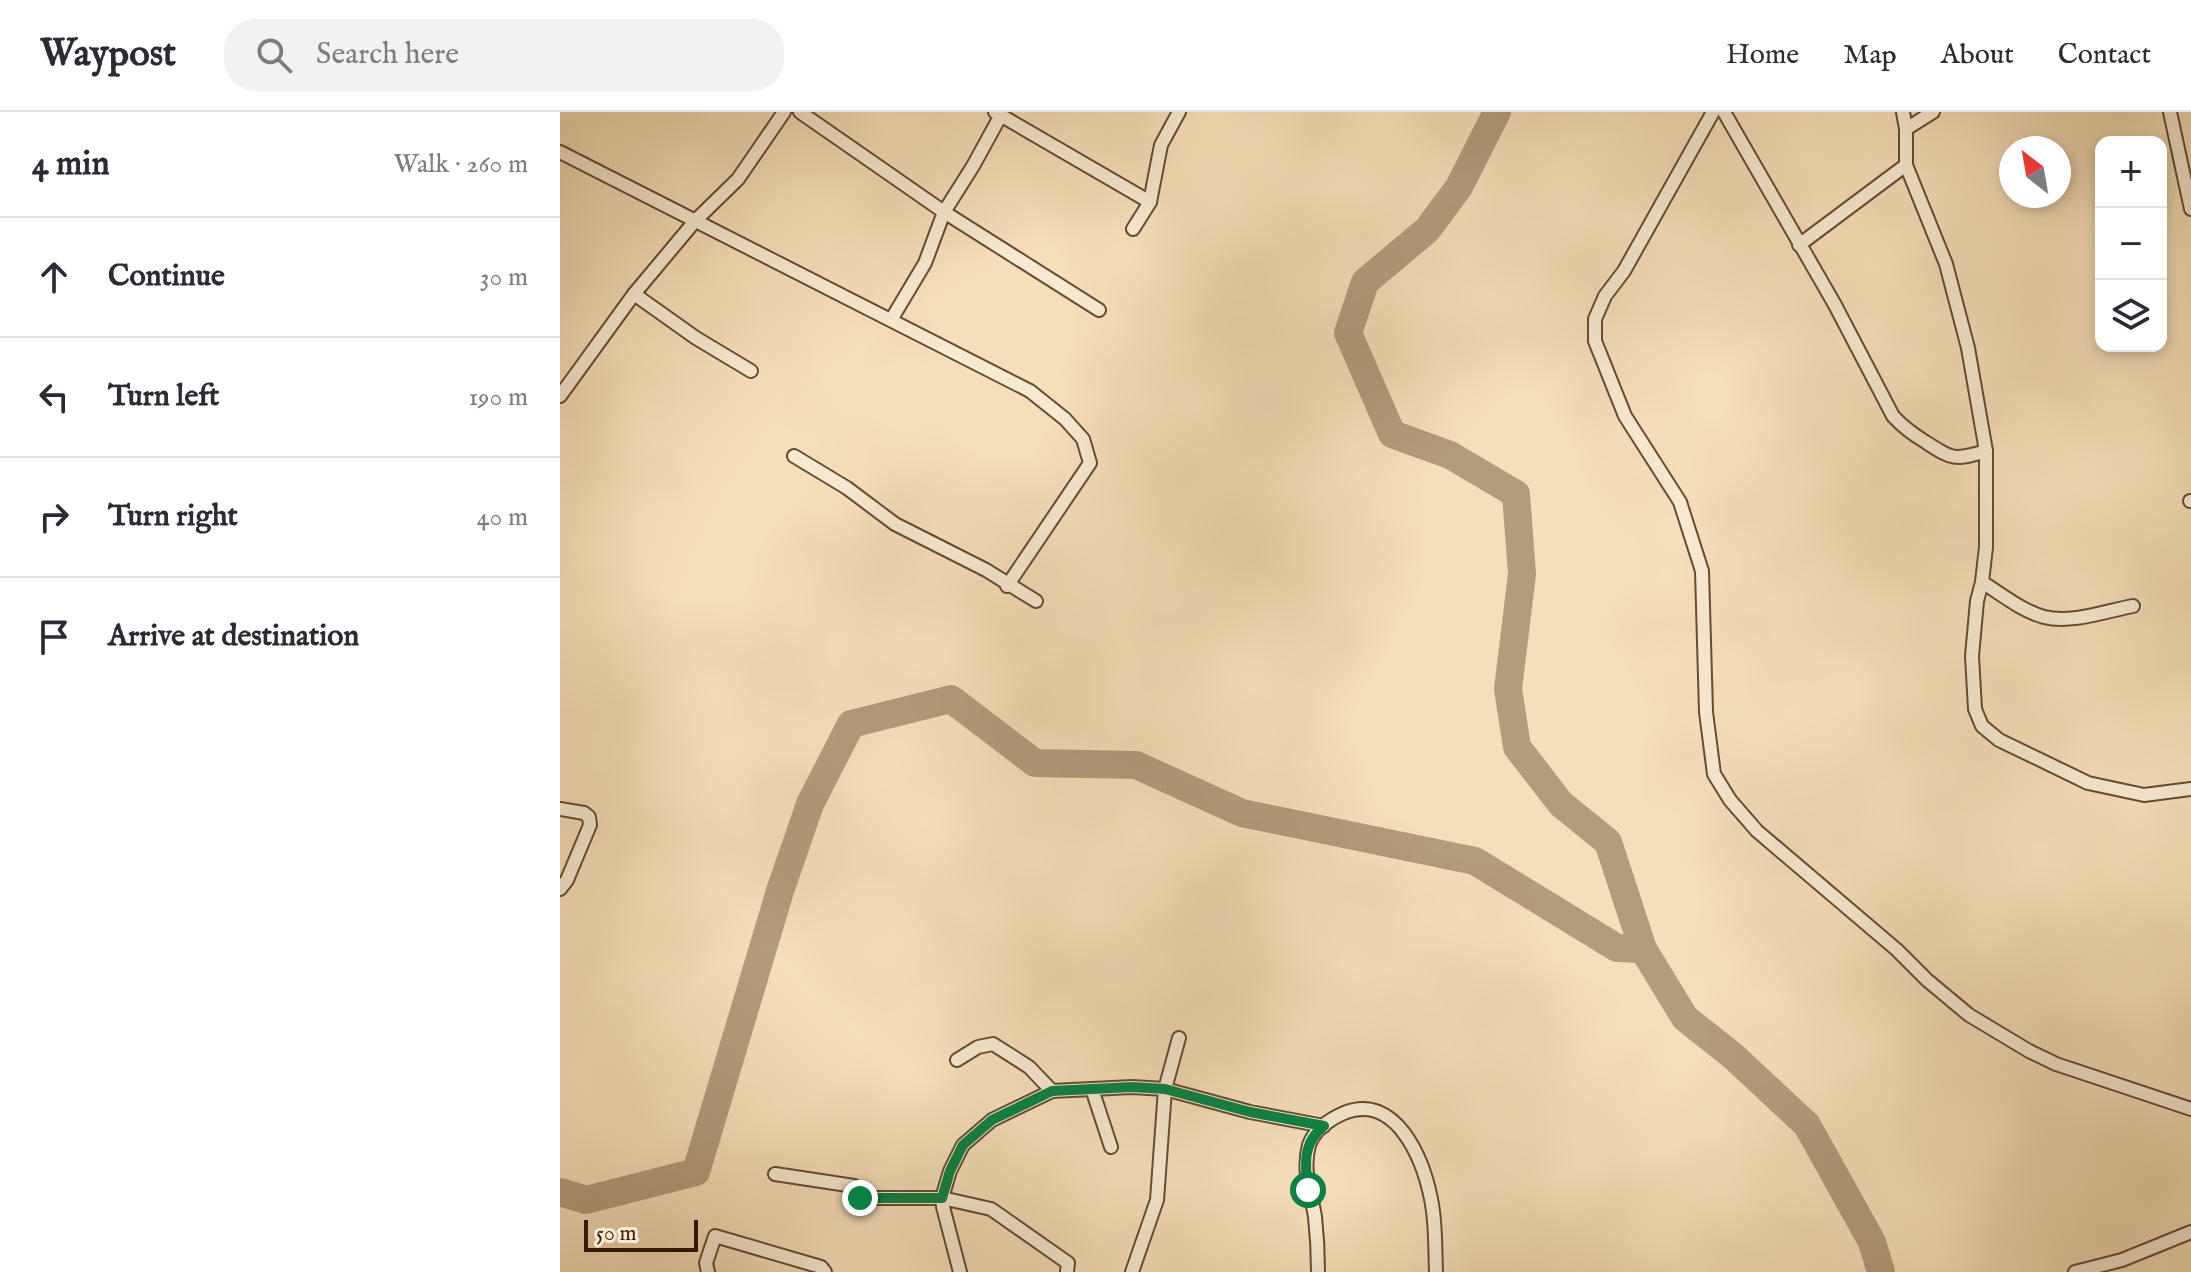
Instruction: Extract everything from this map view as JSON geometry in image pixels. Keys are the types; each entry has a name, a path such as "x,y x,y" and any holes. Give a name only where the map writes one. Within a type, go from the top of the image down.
{"street":[{"path":"560,396 634,294 695,221 738,179 784,112"},
{"path":"800,112 944,212 1099,310"},
{"path":"1133,229 1150,202 1161,145 1179,112"},
{"path":"1713,112 1624,271 1605,296 1595,319 1595,341 1625,416 1680,502 1702,571 1706,712 1714,774 1730,800 1757,831 1969,1015 2056,1064 2191,1109"},
{"path":"1724,112 1835,305 1893,416 1906,431 1940,453 1966,457 1986,451"},
{"path":"1903,112 1906,165 1946,264 1968,348 1986,451 1986,547 1972,656 1975,709 1982,726 1999,740 2088,783 2144,795 2191,789"},
{"path":"1906,129 1933,112"},
{"path":"2170,112 2186,165 2191,209"},
{"path":"891,320 925,263 944,212 973,166 998,113 1150,202"},
{"path":"560,152 1030,391 1065,419 1083,439 1090,463 1007,586"},
{"path":"1799,245 1906,165"},
{"path":"634,294 696,338 751,371"},
{"path":"794,456 847,488 895,524 986,570 1007,586 1036,601"},
{"path":"1982,582 2047,618 2076,617 2133,606"},
{"path":"560,809 584,813 589,817 590,825 567,880 560,889"},
{"path":"1132,1272 1157,1200 1165,1089 1179,1038"},
{"path":"957,1060 978,1047 993,1044 1029,1067 1052,1091"},
{"path":"960,1272 942,1198 950,1171 963,1145 992,1120 1052,1091 1132,1087 1165,1089 1250,1112 1324,1126"},
{"path":"1092,1089 1111,1147"},
{"path":"1318,1272 1315,1216 1305,1164 1313,1134 1342,1114 1360,1108 1388,1115 1401,1127 1424,1174 1432,1200 1436,1272"},
{"path":"775,1174 854,1186 860,1198 942,1198 991,1209 1068,1263 1067,1272"},
{"path":"2075,1272 2122,1260 2191,1232"},
{"path":"708,1272 706,1263 715,1236 821,1267 825,1272"}],"waterway":[{"path":"1497,112 1459,187 1427,230 1365,282 1348,333 1392,434 1450,455 1516,494 1522,574 1508,689 1517,747 1561,804 1608,842 1643,949 1685,1018 1733,1056 1807,1125 1872,1242 1881,1272"},
{"path":"560,1192 586,1200 696,1172 780,891 810,804 851,724 951,699 1035,763 1136,765 1242,813 1475,861 1617,948 1643,949"}],"route":[{"path":"860,1198 942,1198 950,1171 963,1145 992,1120 1052,1091 1132,1087 1165,1089 1250,1112 1324,1126 1313,1134 1309,1144 1305,1164 1308,1190"}]}
